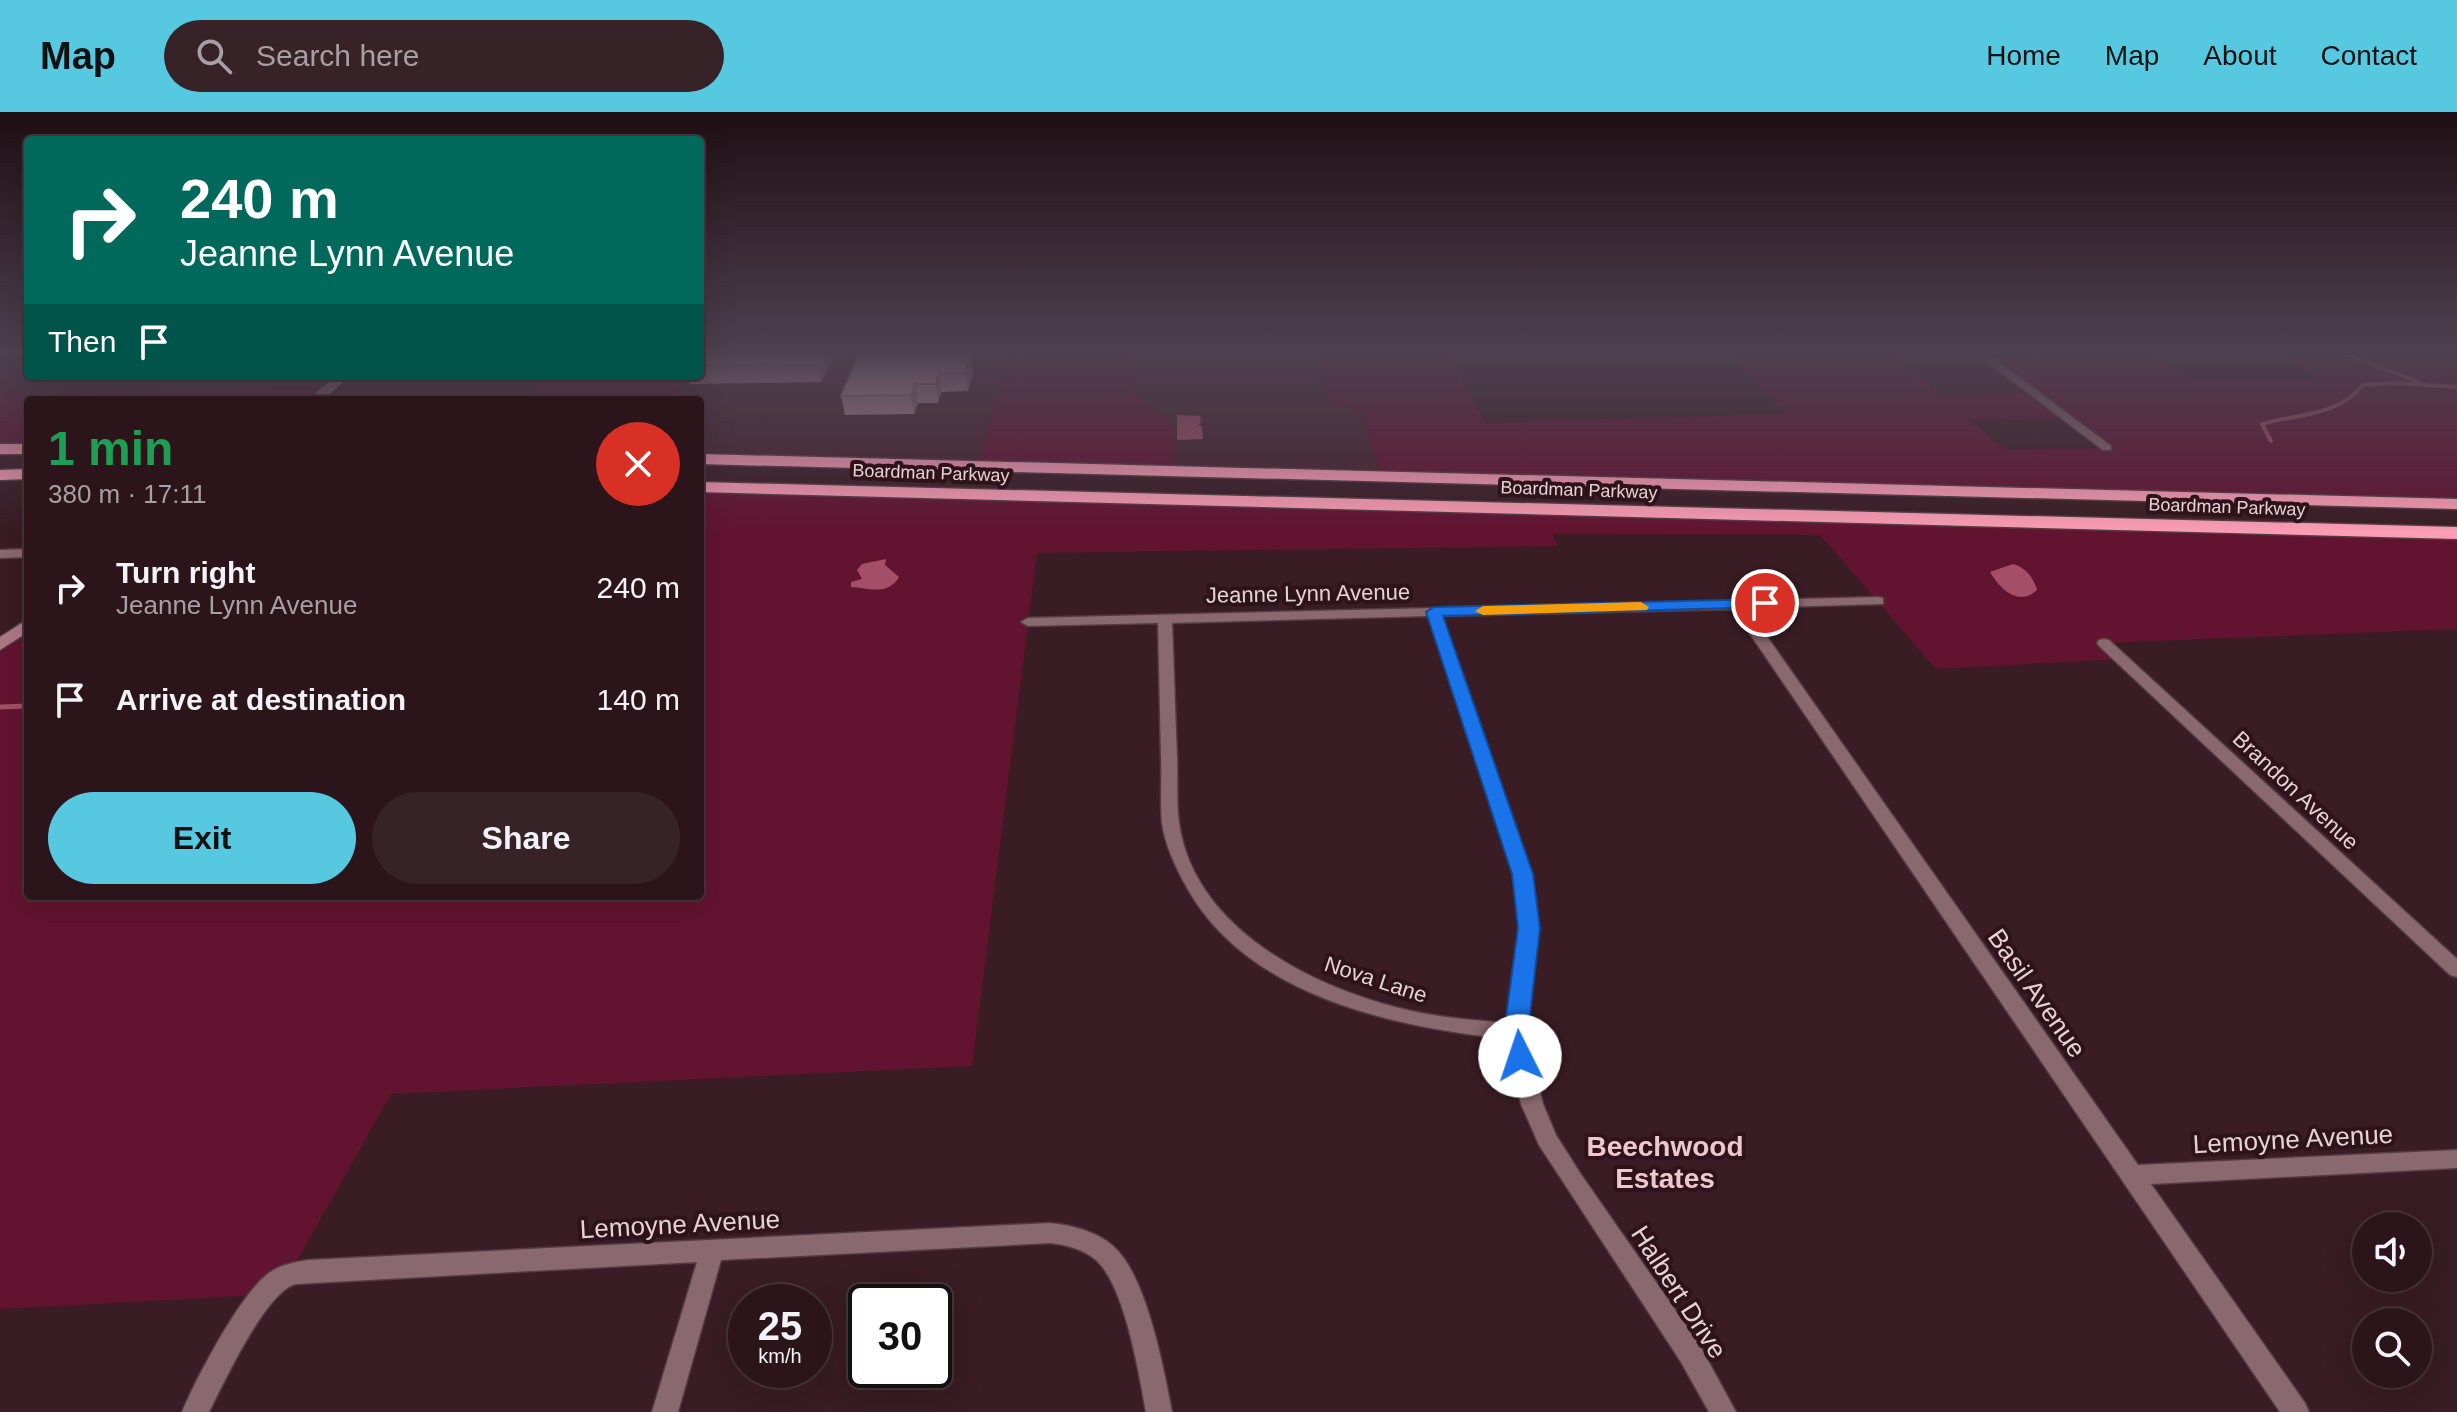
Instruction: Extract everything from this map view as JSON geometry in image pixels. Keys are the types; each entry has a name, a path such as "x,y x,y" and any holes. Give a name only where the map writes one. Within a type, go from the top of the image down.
{"highway":[{"path":"0,449 24,449"},
{"name":"Boardman Parkway","path":"704,459 2457,504"},
{"path":"0,475 24,474"},
{"name":"Boardman Parkway","path":"704,487 2457,533"}],"street":[{"path":"2060,413 2107,448"},
{"path":"0,554 24,553"},
{"name":"Jeanne Lynn Avenue","path":"1028,622 1878,601"},
{"name":"Basil Avenue","path":"1737,604 2296,1412"},
{"name":"Halbert Drive","path":"1434,612 1523,874 1529,928 1516,1032 1524,1080 1547,1139 1690,1353 1723,1412"},
{"name":"Nova Lane","path":"1165,618 1174,840 1190,881 1210,909 1236,936 1272,963 1352,1001 1431,1022 1516,1032"},
{"path":"0,645 24,627"},
{"name":"Brandon Avenue","path":"2104,643 2457,970"},
{"name":"Lemoyne Avenue","path":"2131,1175 2457,1159"},
{"name":"Lemoyne Avenue","path":"195,1412 262,1295 279,1279 308,1271 1050,1233 1084,1241 1106,1254 1125,1285 1159,1412"},
{"path":"665,1412 712,1251"}],"shaded area":[{"path":"0,413 24,413 24,449 0,449"},
{"path":"704,413 993,413 979,466 704,459"},
{"path":"993,413 1156,413 1173,427 1173,471 979,466"},
{"path":"1143,413 1360,413 1382,477 1173,471"},
{"path":"1361,413 1480,413 1485,422 1786,413 2457,413 2457,504 1382,477","holes":["2067,418 2105,448 2004,449 1969,420"]},
{"path":"1177,415 1200,416 1201,423 1198,424 1202,427 1203,439 1177,440"},
{"path":"704,487 2457,533 2457,629 2106,643 2122,659 1936,669 1820,535 1553,534 1558,546 1037,553 972,1066 391,1094 289,1275 262,1295 0,1309 0,645 24,627 24,900 704,900"},
{"path":"886,559 885,565 899,577 895,583 878,590 851,587 851,582 862,579 857,570 862,564"},
{"path":"2013,564 2028,574 2037,590 2023,597 2010,594 1990,572"}],"waterway":[{"path":"2271,441 2262,424 2314,413"},
{"path":"0,707 24,706"}],"slow traffic":[{"path":"1483,611 1641,607"}],"district":[{"name":"Beechwood Estates","path":"1665,1162"}],"route":[{"path":"1520,1056 1516,1032 1529,928 1523,874 1434,612 1765,603"}]}
